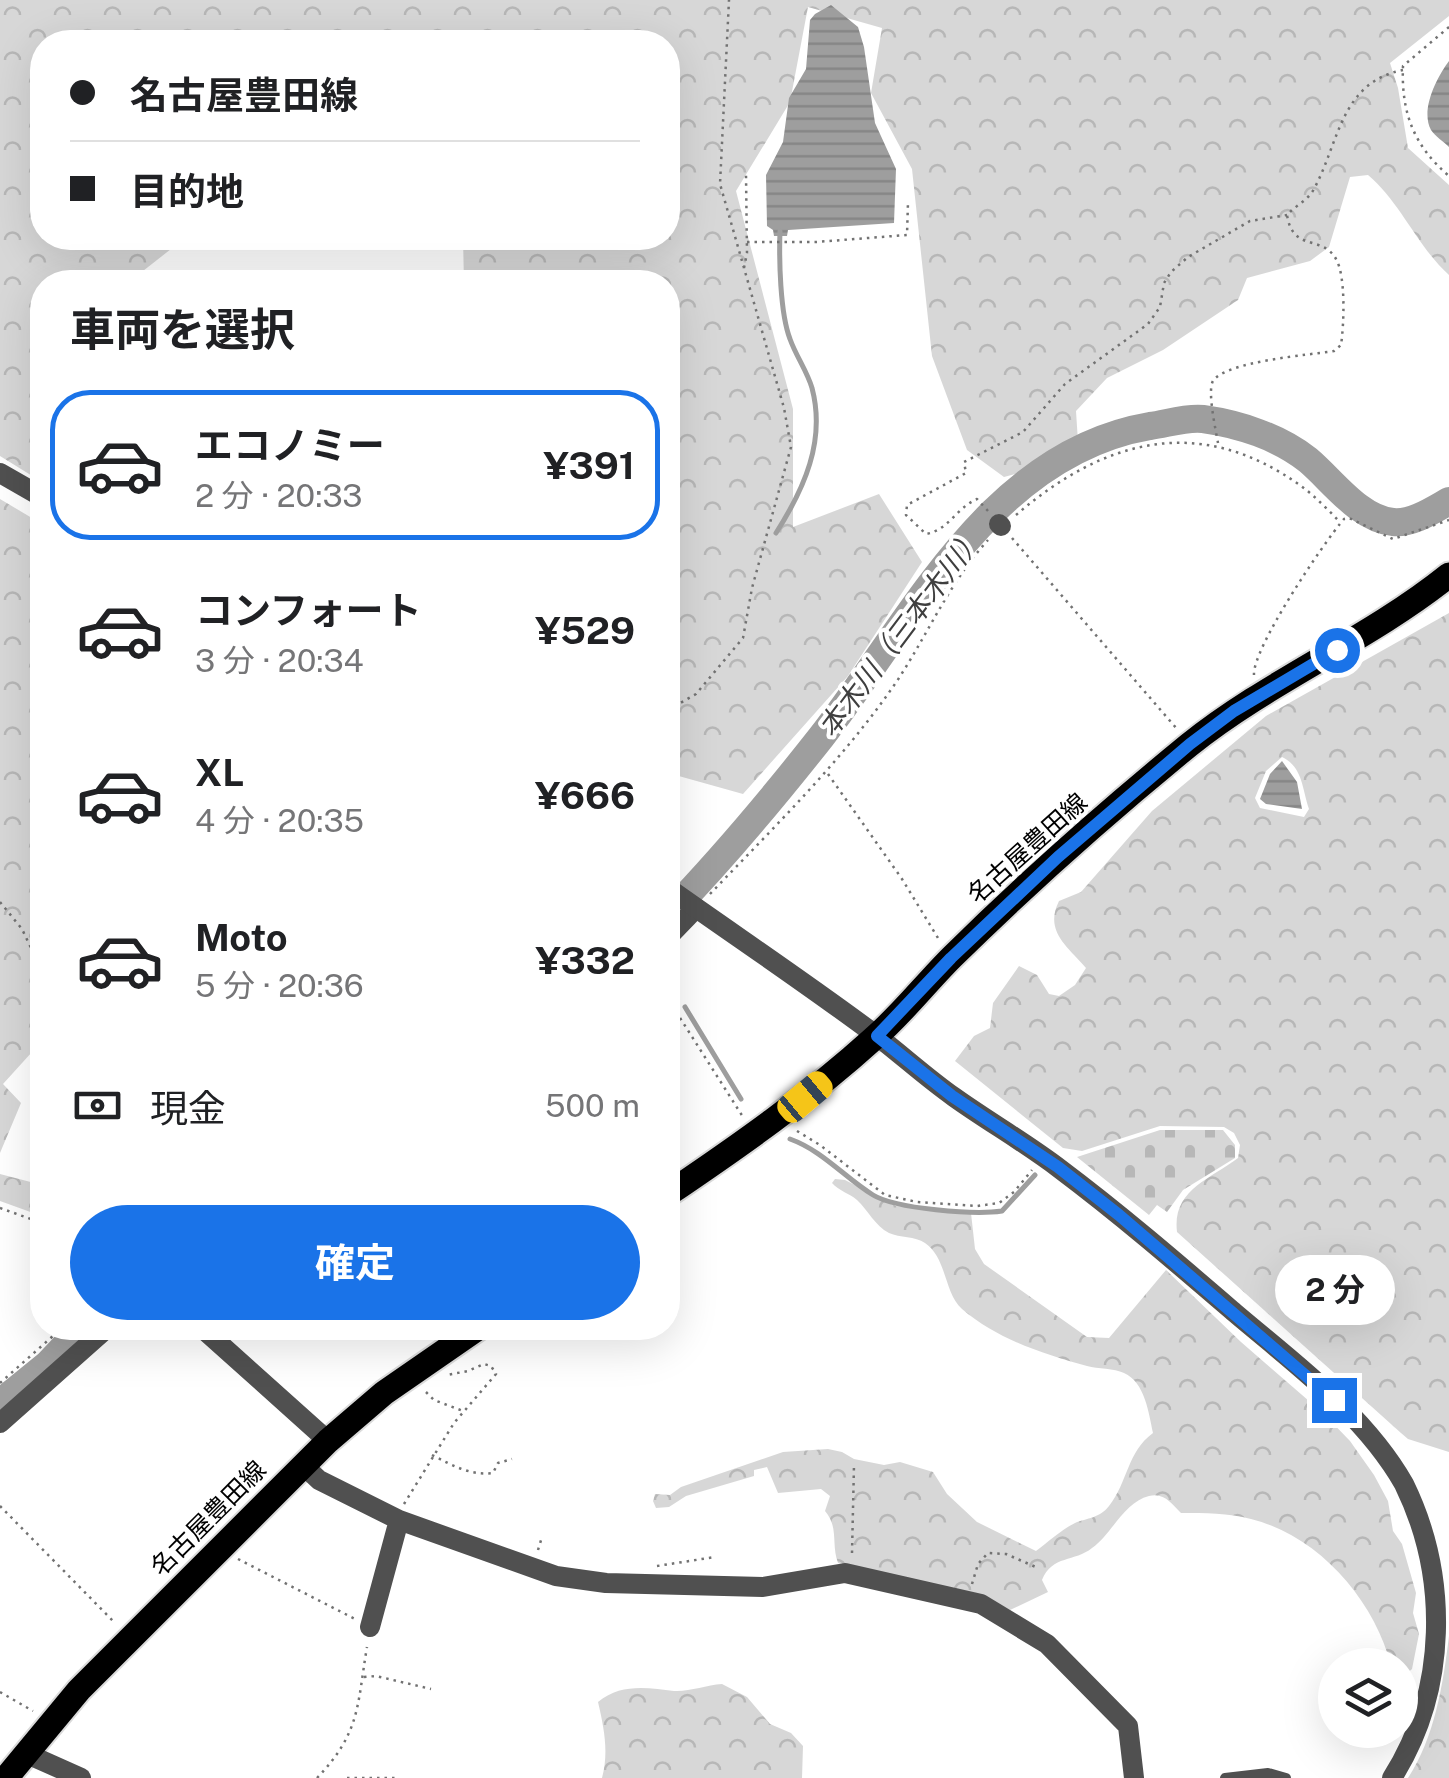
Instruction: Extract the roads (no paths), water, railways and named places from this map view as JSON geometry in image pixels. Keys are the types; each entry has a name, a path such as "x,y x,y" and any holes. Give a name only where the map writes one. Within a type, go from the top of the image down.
{"main road":[{"name":"名古屋豊田線","path":"680,1186 782,1116 877,1036 951,958 1058,857 1190,744 1449,575"},
{"name":"名古屋豊田線","path":"6,1778 130,1638 328,1441 461,1340"}],"street":[{"path":"0,473 30,491"},
{"path":"680,896 877,1036 952,1096 1042,1156 1133,1227 1334,1400 1378,1446 1406,1487 1423,1528 1438,1592 1438,1647 1423,1715 1392,1778"},
{"path":"680,923 695,907"},
{"path":"0,1423 93,1340"},
{"path":"215,1340 328,1441"},
{"path":"303,1466 318,1480 398,1519 510,1561 581,1582 764,1587 848,1573 981,1604 1047,1644 1128,1726 1134,1778"},
{"path":"370,1626 398,1519"},
{"path":"26,1753 81,1778"}],"lane":[{"path":"1225,1778 1268,1773 1286,1778"}],"waterway":[{"path":"776,533 810,464 816,427 812,388 784,315 780,231"},
{"name":"本木川（三本木川）","path":"680,902 804,759 960,548 1000,506 1044,470 1094,442 1183,420 1217,421 1258,433 1297,452 1357,506 1381,519 1408,521 1449,501"},
{"path":"685,1007 741,1099"},
{"path":"790,1139 813,1150 873,1195 917,1207 1002,1211 1035,1175"},
{"name":"本木川（三本木川）","path":"0,1403 71,1340"},
{"path":"0,1389 8,1396"}]}
